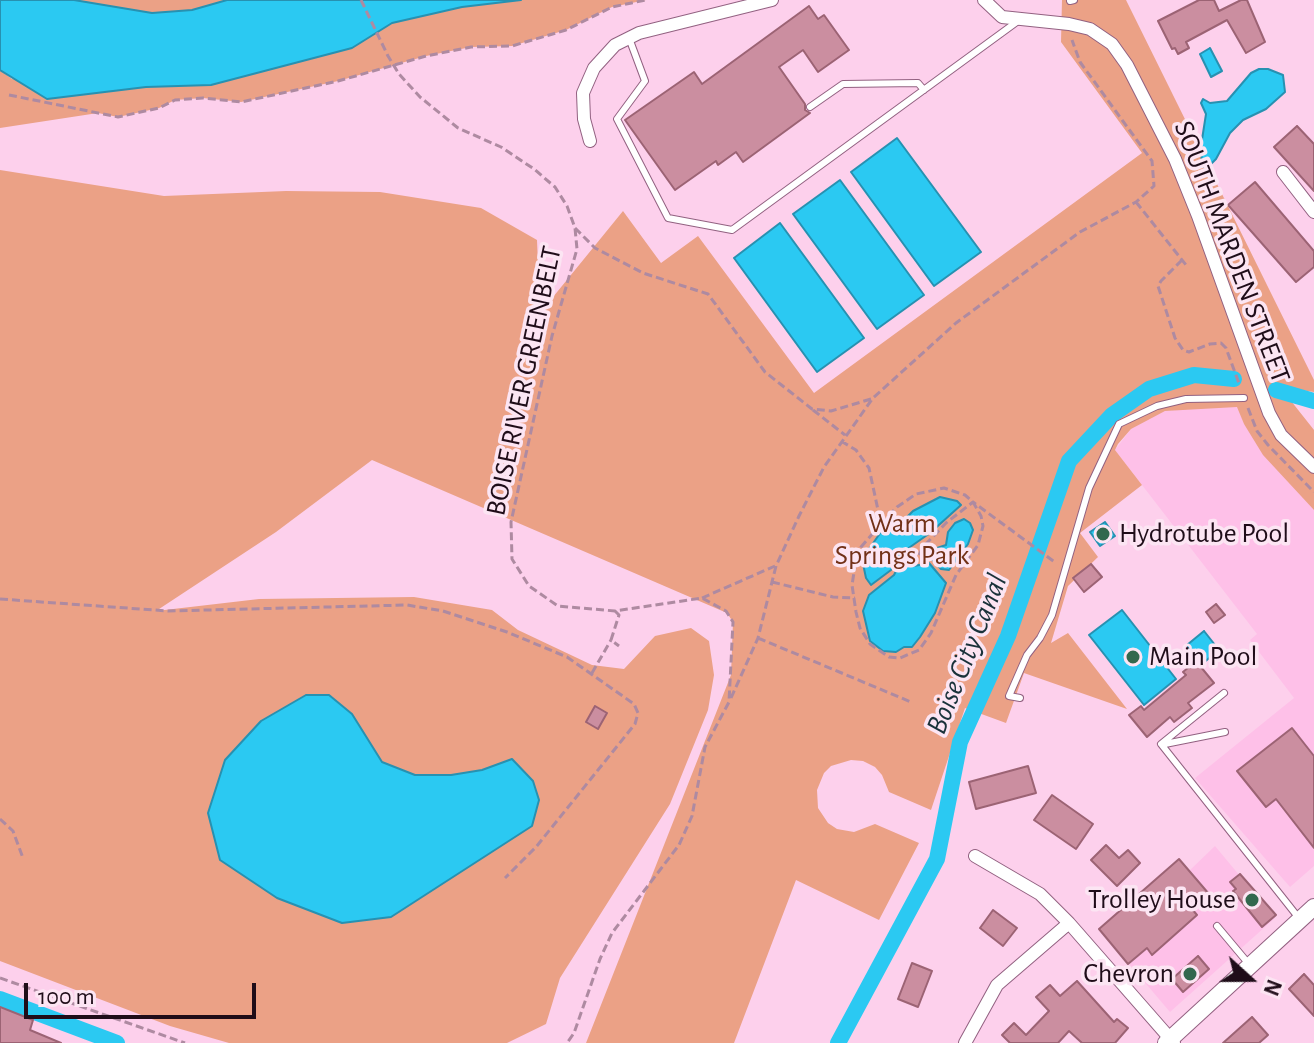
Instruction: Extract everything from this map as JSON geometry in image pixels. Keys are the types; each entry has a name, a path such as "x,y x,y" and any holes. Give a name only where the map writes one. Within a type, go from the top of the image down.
{"street":[{"path":"590,141 584,119 583,93 594,68 615,45 639,33 772,0"},
{"name":"SOUTH MARDEN STREET","path":"984,0 1002,17 1090,29 1112,44 1127,65 1175,159 1269,413 1281,435 1314,467"},
{"path":"1283,172 1314,212"},
{"path":"975,856 1040,894 1069,923 1170,1042 1314,907"},
{"path":"965,1043 997,985 1069,923"}],"lane":[{"path":"629,38 645,81 617,119 668,218 732,230 1021,19"},
{"path":"810,107 843,84 918,83 924,90"},
{"path":"1020,698 1009,696 1027,655 1052,615 1089,488 1119,424 1157,406 1186,399 1244,398"},
{"path":"1161,744 1224,693"},
{"path":"1161,744 1225,732"},
{"path":"1161,744 1301,920"},
{"path":"1217,926 1251,966"}],"path":[{"name":"BOISE RIVER GREENBELT","path":"361,0 394,66 420,97 458,128 521,158 545,178 567,206 575,228 577,249 552,336 511,522 512,559 529,586 558,606 615,611 702,598 776,566"},
{"path":"9,95 118,117 159,108 175,100 203,98 241,102 471,47 512,46 566,30 612,7 646,0"},
{"path":"567,1043 574,1033 612,933 679,845 692,816 705,747 758,638 776,566 811,489 845,435 873,398 956,323 1080,232 1136,202 1154,186 1152,161 1080,62 1072,43 1069,24"},
{"path":"1136,202 1186,265"},
{"path":"575,228 595,248 643,273 708,294 765,372 845,435"},
{"path":"1182,260 1158,286 1175,338 1183,350 1189,352 1210,344 1221,343 1226,348 1257,431 1314,492"},
{"path":"812,409 831,411 873,398"},
{"path":"841,441 856,450 869,468 881,524"},
{"path":"973,502 981,516 978,545 956,575 937,623 919,650 894,658 870,644 860,628 852,574 856,560 861,547 881,524 897,507 916,494 933,489 955,490 973,502 1064,569"},
{"path":"919,555 946,523 973,502"},
{"path":"772,581 833,597 855,598"},
{"path":"702,598 726,611 733,622 729,702"},
{"path":"0,599 168,611 407,605 443,611 507,632 567,657 634,704 638,713 635,724 536,847 505,878"},
{"path":"592,673 611,640 619,615 615,611"},
{"path":"758,638 911,702"},
{"path":"611,640 619,646"},
{"path":"0,819 13,831 23,858"},
{"path":"0,978 185,1043"}],"shaded area":[{"path":"1238,407 1244,424 1314,509 1314,866 1290,887 1195,778 1294,698 1250,640 1257,634 1115,450 1131,429 1151,417 1165,411"},
{"path":"1215,846 1275,918 1170,1012 1101,931 1181,861 1189,871"}],"green space":[{"path":"74,0 227,0 192,10 152,13"},
{"path":"521,0 646,0 612,7 566,30 512,46 471,47 426,56 338,81 241,102 203,98 175,100 159,108 118,117 98,113 0,128 0,70 12,79 146,87 211,85 352,48 392,23 462,7"},
{"name":"Warm Springs Park","path":"1062,0 1126,0 1314,380 1314,392 1280,387 1314,430 1314,510 1263,455 1237,407 1165,411 1131,429 1118,444 1115,450 1142,485 1080,533 1098,557 1068,586 1051,643 1068,633 1127,709 1024,673 1006,723 965,708 931,810 889,792 882,775 863,761 851,760 831,766 824,773 817,790 818,808 828,823 837,829 854,832 875,824 919,843 879,920 796,880 734,1043 586,1043 731,675 733,622 727,613 372,460 276,532 156,611 259,599 414,597 492,610 518,630 592,665 624,669 655,636 691,628 709,641 714,675 708,710 670,804 560,978 546,1024 507,1043 229,1043 170,1026 0,961 0,170 164,196 286,191 380,192 481,208 537,240 540,313 623,211 661,263 698,236 814,393 1142,153 1061,42"}],"water":[{"path":"0,0 74,0 152,13 192,10 227,0 521,0 462,7 392,23 352,48 211,85 146,87 47,99 0,70"},
{"path":"1210,48 1222,71 1211,77 1200,54"},
{"path":"1259,69 1283,75 1285,92 1266,109 1243,120 1230,133 1216,159 1209,166 1202,167 1201,146 1206,114 1201,103 1203,99 1210,103 1227,101 1251,73"},
{"path":"897,138 981,252 934,286 851,172"},
{"path":"840,180 924,295 877,329 793,214"},
{"path":"780,223 864,338 817,372 734,258"},
{"path":"940,497 961,505 903,552 891,570 871,585 866,578 862,559 883,529 904,520 913,511"},
{"path":"964,519 973,530 968,544 949,570 941,569 930,557 931,550 946,545 948,532 955,523"},
{"name":"Hydrotube Pool","path":"1105,522 1115,536 1100,546 1090,532"},
{"path":"906,557 914,566 929,563 946,583 935,613 912,647 896,652 883,651 870,641 863,611 869,595 894,575"},
{"name":"Main Pool","path":"1122,610 1176,679 1144,705 1089,635"},
{"path":"1204,631 1219,650 1202,664 1187,645"},
{"path":"306,695 329,695 352,714 382,762 415,775 451,775 482,770 512,759 533,781 539,800 532,826 391,917 342,923 277,898 220,860 208,813 225,760 261,721"}],"building":[{"path":"1199,0 1214,0 1219,11 1247,0 1265,42 1246,53 1227,20 1186,42 1189,48 1178,54 1175,48 1172,49 1158,21"},
{"path":"809,6 818,19 824,15 849,50 818,72 803,50 779,67 805,104 805,110 810,113 743,162 736,152 718,165 716,161 675,190 625,120 694,72 702,84"},
{"path":"1297,126 1314,144 1314,191 1274,147"},
{"path":"1255,182 1314,251 1314,267 1296,282 1228,205"},
{"path":"1091,564 1102,577 1084,592 1073,578"},
{"path":"1216,604 1225,615 1214,623 1206,612"},
{"path":"1196,661 1214,683 1188,703 1192,708 1174,722 1170,717 1147,737 1129,715 1141,706 1144,710 1186,675 1183,672"},
{"path":"595,706 607,713 598,729 586,722"},
{"path":"1292,728 1314,756 1314,848 1276,799 1266,807 1237,771"},
{"path":"1028,766 1036,793 976,809 969,782"},
{"path":"1052,795 1093,824 1076,849 1034,820"},
{"path":"1106,845 1119,858 1128,850 1140,863 1117,886 1091,860"},
{"path":"1179,859 1209,894 1192,909 1197,915 1152,955 1147,948 1128,964 1099,929"},
{"name":"Trolley House","path":"1240,874 1276,915 1262,927 1233,891 1236,889 1230,882"},
{"path":"993,910 1017,928 1003,946 980,928"},
{"name":"Chevron","path":"1198,956 1209,969 1183,992 1172,979"},
{"path":"912,963 932,971 918,1007 898,999"},
{"path":"1304,974 1314,985 1314,1016 1289,989"},
{"path":"1077,981 1114,1022 1117,1019 1128,1028 1115,1043 1082,1043 1069,1031 1058,1043 1010,1043 1002,1035 1014,1023 1026,1035 1049,1011 1036,997 1050,985 1060,996"},
{"path":"0,1007 33,1020 30,1030 61,1043 0,1043"},
{"path":"1252,1017 1268,1035 1259,1043 1223,1043"}],"waterway":[{"name":"Boise City Canal","path":"838,1043 937,859 960,742 1008,636 1069,461 1112,415 1149,389 1194,375 1234,379"},
{"name":"Boise City Canal","path":"1276,390 1314,401"},
{"name":"Boise City Canal","path":"0,999 117,1043"}],"place":[{"name":"Hydrotube Pool","path":"1103,534"},
{"name":"Main Pool","path":"1133,657"},
{"name":"Trolley House","path":"1252,900"},
{"name":"Chevron","path":"1190,974"}]}
